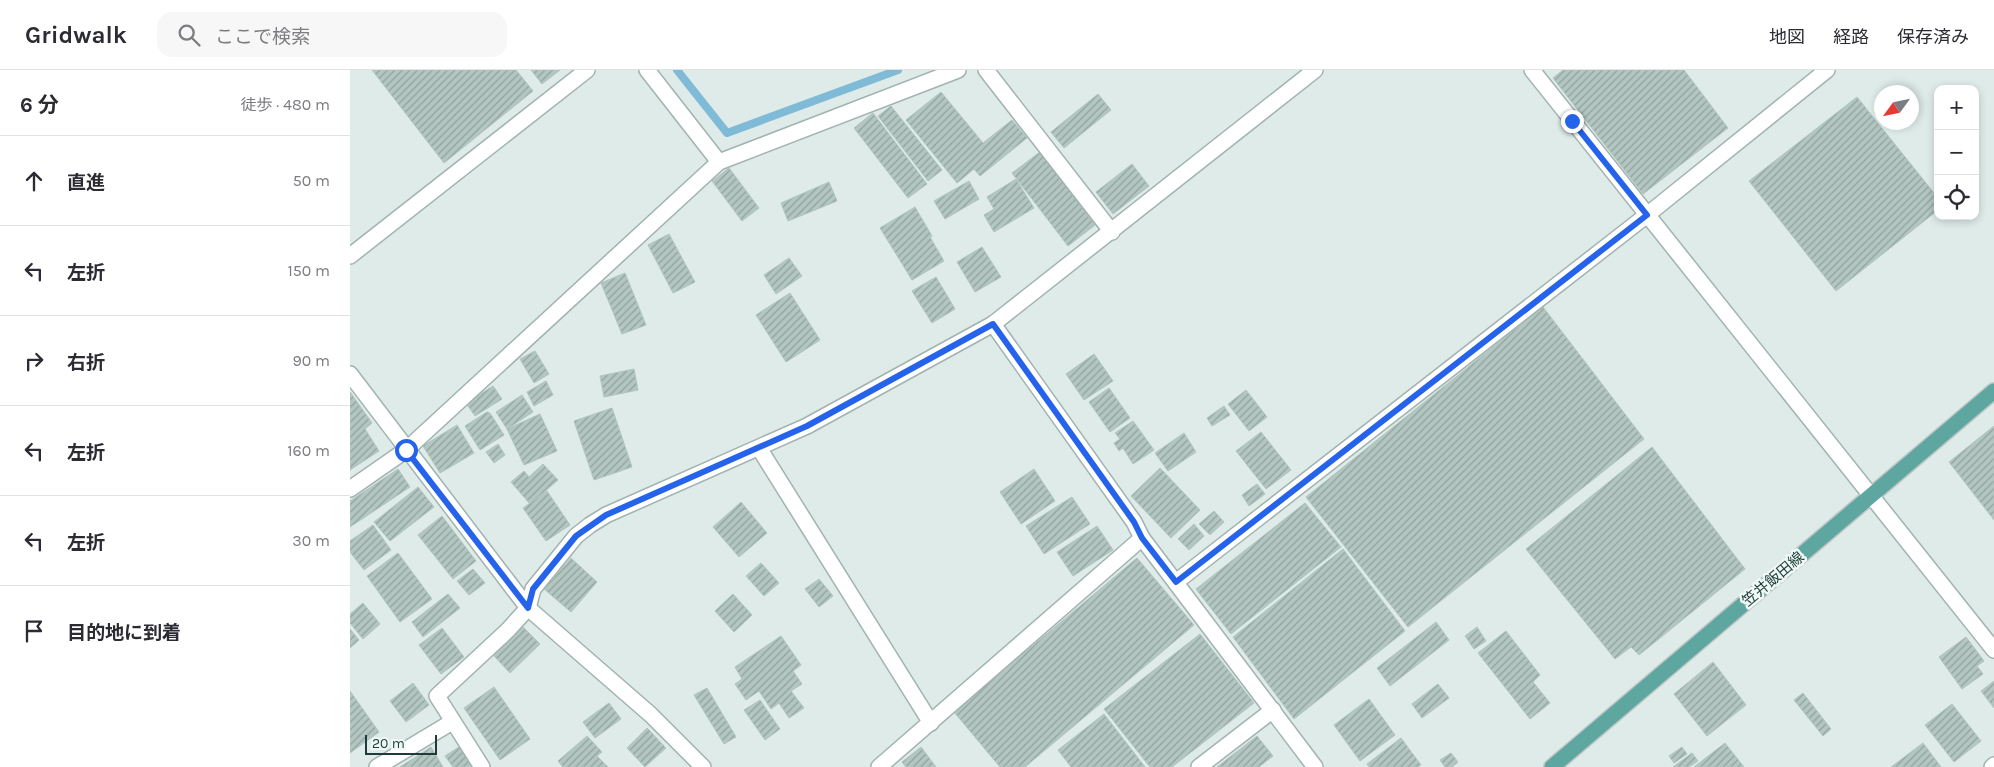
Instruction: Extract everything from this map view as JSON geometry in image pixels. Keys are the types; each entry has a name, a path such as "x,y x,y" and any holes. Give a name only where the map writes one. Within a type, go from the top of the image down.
{"main road":[{"name":"笠井飯田線","path":"1552,767 1994,391"}],"street":[{"path":"350,256 587,70"},
{"path":"647,70 719,162"},
{"path":"350,489 406,450 719,162 958,70"},
{"path":"986,70 1112,232"},
{"path":"482,767 437,696 508,630 528,608 533,589 576,536 606,515 759,448 875,390 993,324 1315,70"},
{"path":"1532,70 1994,650"},
{"path":"1176,582 1647,215 1827,70"},
{"path":"993,324 1134,522 1142,538 1315,767"},
{"path":"350,374 528,608 651,715 704,767"},
{"path":"759,448 931,722"},
{"path":"878,767 1142,538"},
{"path":"1199,767 1273,710"},
{"path":"377,767 452,722"}],"building":[{"path":"372,70 516,70 533,91 444,163"},
{"path":"531,70 560,70 542,84"},
{"path":"1563,70 1684,70 1728,128 1643,194 1553,78"},
{"path":"941,92 983,143 1012,120 1027,138 980,176 974,169 957,183 906,120"},
{"path":"1098,94 1111,110 1064,148 1051,132"},
{"path":"1857,97 1874,118 1874,130 1883,130 1934,193 1934,213 1836,291 1749,181"},
{"path":"891,106 942,170 928,181 878,116"},
{"path":"873,113 927,184 908,198 854,128"},
{"path":"1040,152 1095,225 1068,246 1012,173"},
{"path":"1132,164 1149,186 1113,214 1096,192"},
{"path":"729,168 759,208 742,221 712,181"},
{"path":"1016,179 1034,208 994,232 984,215 994,209 987,197"},
{"path":"969,181 979,199 945,219 934,201"},
{"path":"829,182 837,201 788,221 781,203"},
{"path":"915,207 944,261 912,280 880,228"},
{"path":"669,234 695,282 673,293 648,245"},
{"path":"982,247 1001,277 975,292 957,262"},
{"path":"789,258 802,276 776,294 764,275"},
{"path":"625,273 646,325 622,334 601,283"},
{"path":"936,277 955,309 932,323 912,291"},
{"path":"790,293 820,340 786,362 756,315"},
{"path":"1543,307 1644,439 1408,627 1306,497"},
{"path":"535,351 549,374 534,383 520,359"},
{"path":"1094,354 1113,381 1084,400 1066,374"},
{"path":"634,369 638,390 604,397 600,376"},
{"path":"546,381 553,395 534,406 527,392"},
{"path":"493,386 502,399 475,416 466,403"},
{"path":"1109,388 1130,418 1110,432 1089,402"},
{"path":"1246,390 1267,417 1249,431 1228,404"},
{"path":"350,392 372,423 365,429 379,451 350,470"},
{"path":"522,395 533,412 507,429 496,412"},
{"path":"1224,406 1230,415 1212,426 1207,418"},
{"path":"612,408 632,467 594,480 574,421"},
{"path":"487,412 490,413 504,435 480,450 465,426"},
{"path":"540,414 557,451 524,465 507,429"},
{"path":"1133,421 1154,450 1133,464 1123,448 1119,451 1114,443 1120,439 1115,433"},
{"path":"457,425 474,453 440,473 423,446"},
{"path":"1994,426 1994,520 1949,462"},
{"path":"1261,432 1291,470 1266,489 1236,451"},
{"path":"1184,433 1196,452 1168,471 1155,453"},
{"path":"498,444 505,455 494,463 486,452"},
{"path":"1652,447 1745,569 1639,655 1631,647 1615,659 1526,549"},
{"path":"543,464 558,480 530,504 511,482 524,471 529,477"},
{"path":"1160,468 1200,510 1171,538 1131,496"},
{"path":"398,469 410,487 350,527 350,501"},
{"path":"1034,469 1055,501 1021,524 1000,492"},
{"path":"1257,484 1265,494 1249,506 1242,495"},
{"path":"418,487 434,507 390,541 374,522"},
{"path":"547,491 570,525 546,541 523,508"},
{"path":"1072,497 1090,524 1044,554 1026,526"},
{"path":"741,502 767,533 739,557 713,527"},
{"path":"1305,503 1341,547 1231,634 1196,589"},
{"path":"1214,511 1224,522 1210,535 1199,524"},
{"path":"442,516 476,561 453,579 418,535"},
{"path":"1194,524 1204,536 1189,550 1178,539"},
{"path":"373,525 391,550 364,570 350,552 350,541"},
{"path":"1097,526 1113,550 1073,576 1057,552"},
{"path":"1343,549 1405,631 1294,719 1233,637"},
{"path":"398,553 432,599 400,622 367,576"},
{"path":"571,558 597,582 571,612 544,589"},
{"path":"1137,558 1194,625 1025,767 1000,767 954,712"},
{"path":"761,563 779,583 764,596 746,576"},
{"path":"473,569 485,583 469,595 457,581"},
{"path":"819,579 833,596 819,607 805,589"},
{"path":"448,594 460,608 423,637 412,622"},
{"path":"733,594 752,615 734,632 715,611"},
{"path":"363,603 380,624 363,639 350,623 350,614"},
{"path":"1436,622 1449,640 1390,686 1377,668"},
{"path":"523,627 540,644 510,673 494,656"},
{"path":"1477,627 1486,641 1474,649 1465,636"},
{"path":"442,628 464,657 441,674 419,645"},
{"path":"350,629 359,640 350,648"},
{"path":"1506,631 1540,675 1533,682 1550,703 1530,719 1478,653"},
{"path":"1200,634 1254,703 1172,767 1150,767 1104,709"},
{"path":"781,636 801,665 793,671 802,684 791,691 804,708 789,718 779,703 771,709 759,691 746,700 735,684 742,679 735,667"},
{"path":"1966,637 1984,661 1977,666 1983,674 1962,689 1939,657"},
{"path":"1713,662 1746,705 1707,736 1674,694"},
{"path":"1994,681 1994,708 1981,691"},
{"path":"413,683 429,705 406,722 390,701"},
{"path":"1438,684 1449,698 1422,718 1412,704"},
{"path":"494,687 530,739 500,760 464,708"},
{"path":"707,688 736,737 724,744 694,695"},
{"path":"350,691 379,732 350,753"},
{"path":"1803,693 1831,729 1823,736 1794,700"},
{"path":"1369,699 1395,735 1360,761 1334,725"},
{"path":"760,700 780,729 765,740 744,710"},
{"path":"609,703 621,719 595,738 583,722"},
{"path":"1952,704 1981,741 1954,762 1925,725"},
{"path":"1104,714 1145,767 1071,767 1058,750"},
{"path":"647,728 666,748 645,767 627,748"},
{"path":"587,736 602,752 597,756 608,767 563,767 558,761"},
{"path":"1257,736 1273,756 1259,767 1217,767"},
{"path":"1401,738 1421,765 1418,767 1369,767 1367,764"},
{"path":"1725,743 1744,767 1694,767"},
{"path":"1923,743 1941,767 1891,767"},
{"path":"431,747 443,767 400,767"},
{"path":"459,747 472,765 469,767 453,767 445,756"},
{"path":"921,747 936,767 906,767 902,762"},
{"path":"1682,747 1687,754 1674,763 1669,756"},
{"path":"1451,753 1458,762 1452,767 1445,767 1440,760"},
{"path":"1692,753 1698,761 1689,767 1673,767"}],"waterway":[{"path":"677,70 727,133 898,70"}],"route":[{"path":"406,450 528,608 533,589 576,536 606,515 807,426 993,324 1134,522 1142,538 1176,582 1647,215 1572,121"}]}
